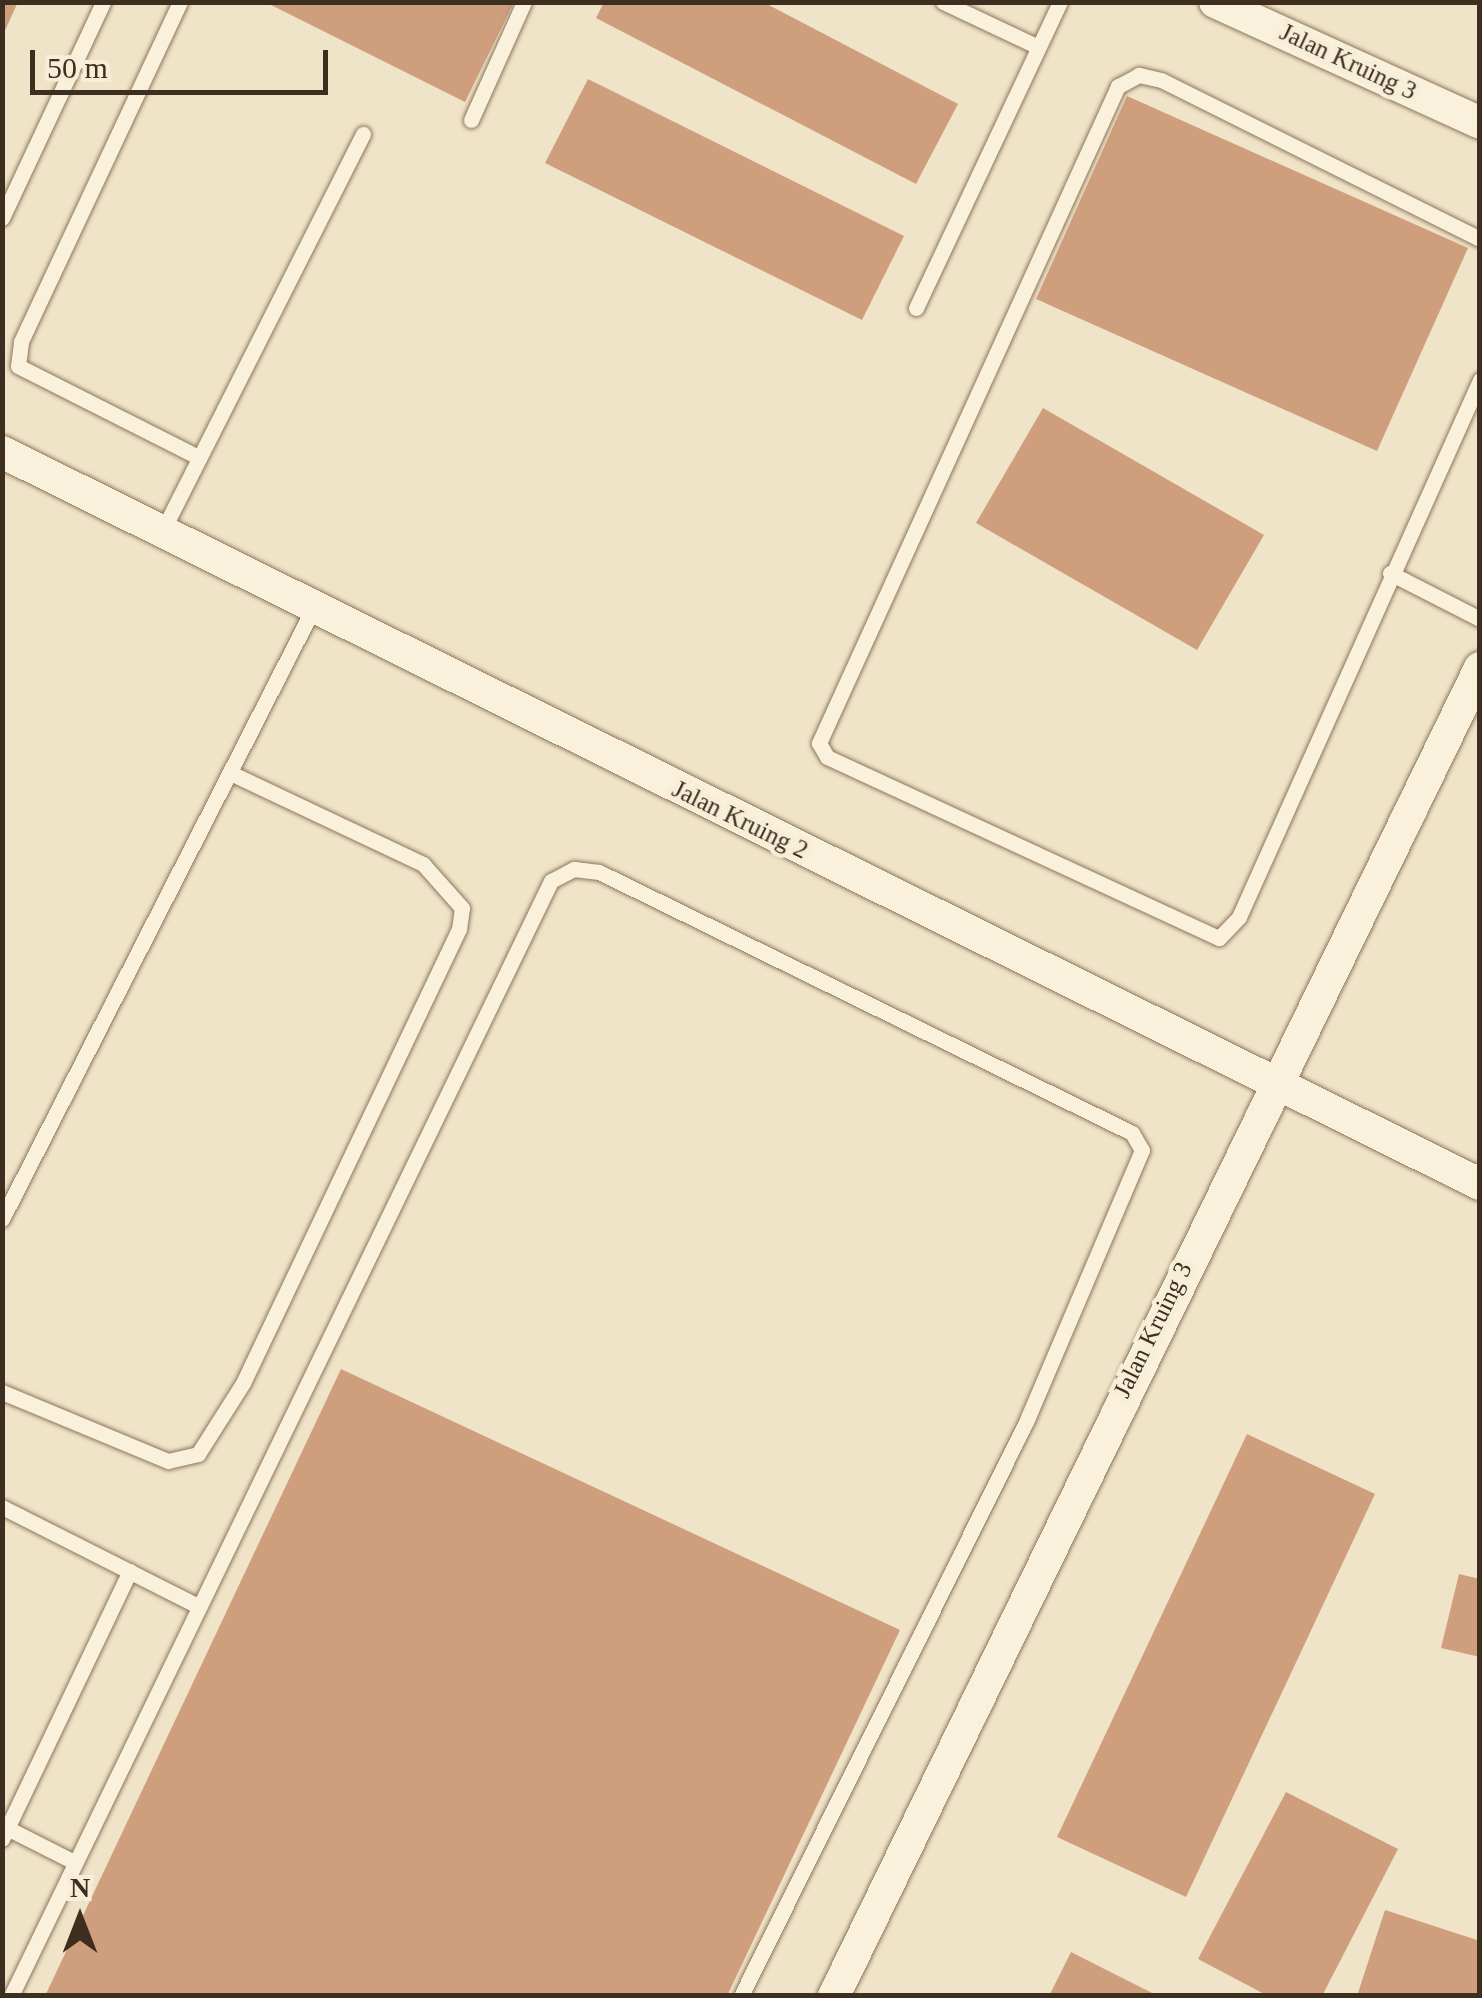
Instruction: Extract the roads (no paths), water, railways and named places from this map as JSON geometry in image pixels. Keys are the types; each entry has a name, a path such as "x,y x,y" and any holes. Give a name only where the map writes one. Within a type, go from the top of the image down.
{"street":[{"name":"Jalan Kruing 3","path":"1215,2 1270,13 1480,123"},
{"name":"Jalan Kruing 2","path":"2,452 1480,1184"},
{"name":"Jalan Kruing 3","path":"845,1992 1272,1084 1480,668"}],"lane":[{"path":"2,218 103,2"},
{"path":"180,2 21,342 18,366 196,456"},
{"path":"470,120 524,2"},
{"path":"943,2 1038,47"},
{"path":"916,308 1060,2"},
{"path":"1480,240 1161,80 1139,76 1118,86 820,743 828,756 1219,938 1239,918 1390,572 1480,380"},
{"path":"162,532 196,456 364,134"},
{"path":"1390,572 1480,619"},
{"path":"2,1219 235,775 314,608"},
{"path":"2,1392 168,1461 198,1454 242,1383 460,928 462,908 423,864 235,775"},
{"path":"12,1996 196,1605 560,875 599,872 1132,1134 1141,1170 1043,1386 741,1996"},
{"path":"2,1508 196,1605"},
{"path":"74,1862 5,1833 130,1571"}]}
